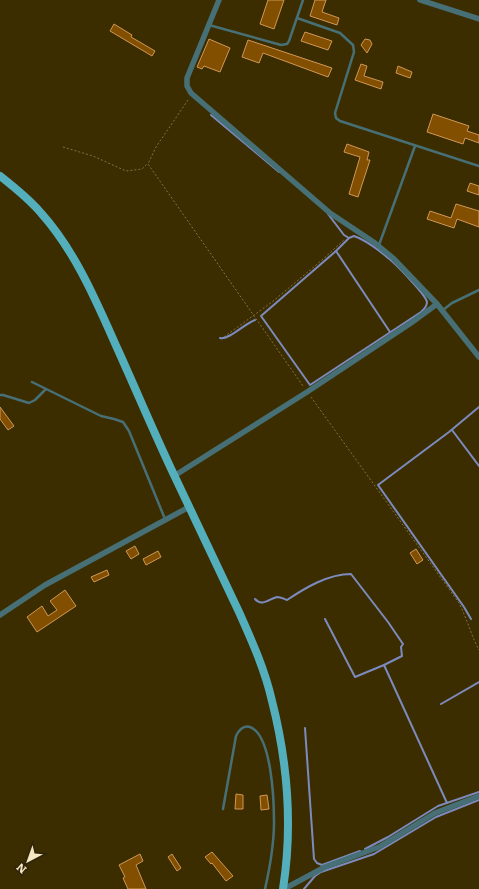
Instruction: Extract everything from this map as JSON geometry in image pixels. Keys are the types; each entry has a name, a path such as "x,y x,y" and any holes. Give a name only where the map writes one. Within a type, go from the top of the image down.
{"main road":[{"path":"0,176 14,186 41,213 64,244 91,289 174,476 220,569 257,652 272,699 280,734 286,778 289,817 288,859 283,889"}],"street":[{"path":"219,0 187,78 186,86 193,95 330,213 379,246 393,258 443,310 479,357"},
{"path":"420,0 479,19"},
{"path":"174,476 307,392 437,304"},
{"path":"0,615 45,585 189,507"},
{"path":"283,889 325,867 379,847 435,813 479,796"}],"lane":[{"path":"208,24 281,44 287,44 303,0"},
{"path":"297,18 340,34 353,44 354,52 335,113 336,118 340,121 479,166"},
{"path":"379,246 415,146"},
{"path":"443,310 452,303 479,290"},
{"path":"32,382 100,416 123,422 129,431 165,520"},
{"path":"0,395 29,403 35,400 46,389"},
{"path":"223,809 236,736 240,729 246,726 252,728 257,733 265,746 270,764 274,822 272,850 265,889"}],"path":[{"path":"63,147 93,156 126,171 142,169 148,164 156,147 180,111 193,95"},
{"path":"148,164 307,392 459,604 466,616 471,635 479,650"},
{"path":"224,337 272,302 345,239"}],"building":[{"path":"268,0 284,0 274,29 260,24"},
{"path":"315,0 326,0 322,12 339,18 337,25 310,16"},
{"path":"114,24 132,35 131,37 155,51 152,56 110,31"},
{"path":"305,32 332,41 328,50 301,41"},
{"path":"209,39 230,48 220,72 204,66 202,69 197,67"},
{"path":"365,39 370,40 372,44 367,53 361,45"},
{"path":"248,40 332,68 328,77 263,53 259,63 242,57"},
{"path":"361,64 367,66 364,76 383,82 381,89 355,80"},
{"path":"398,66 412,72 410,78 396,73"},
{"path":"433,114 469,126 467,131 479,135 479,143 465,138 463,144 427,132"},
{"path":"347,144 369,152 367,160 370,160 358,197 349,194 360,157 344,152"},
{"path":"470,183 479,186 479,195 467,191"},
{"path":"456,204 479,211 479,227 457,219 454,228 427,219 430,211 451,218"},
{"path":"0,407 14,426 8,430 0,419"},
{"path":"135,546 139,554 131,559 126,551"},
{"path":"416,549 423,560 417,564 410,553"},
{"path":"158,551 161,557 146,565 143,559"},
{"path":"107,570 109,575 94,582 91,577"},
{"path":"65,590 76,606 37,632 27,617 42,606 48,616 57,610 50,601"},
{"path":"236,794 243,795 243,809 235,809"},
{"path":"267,795 269,809 261,810 260,796"},
{"path":"212,852 233,876 226,881 212,863 211,864 205,857"},
{"path":"140,854 143,861 136,865 146,889 128,889 123,878 125,877 119,865"},
{"path":"172,854 181,868 177,871 168,857"}],"waterway":[{"path":"211,115 279,172"},
{"path":"328,214 344,235 349,238 354,236 363,240 378,249 392,261 416,286 425,298 427,304 421,312 310,385 261,316 349,238"},
{"path":"336,251 390,332"},
{"path":"220,338 228,337 255,320"},
{"path":"471,619 378,485 449,432 479,407"},
{"path":"452,430 479,466"},
{"path":"255,599 260,602 266,602 277,597 287,600 317,582 334,576 351,574 403,644 401,647 402,656 384,665"},
{"path":"325,619 355,677 384,665 447,803"},
{"path":"441,704 479,682"},
{"path":"305,728 314,859 317,863 322,865 360,851"},
{"path":"365,849 388,837 438,806 479,792"},
{"path":"304,889 315,876 321,872 374,854 436,817 479,800"}]}
